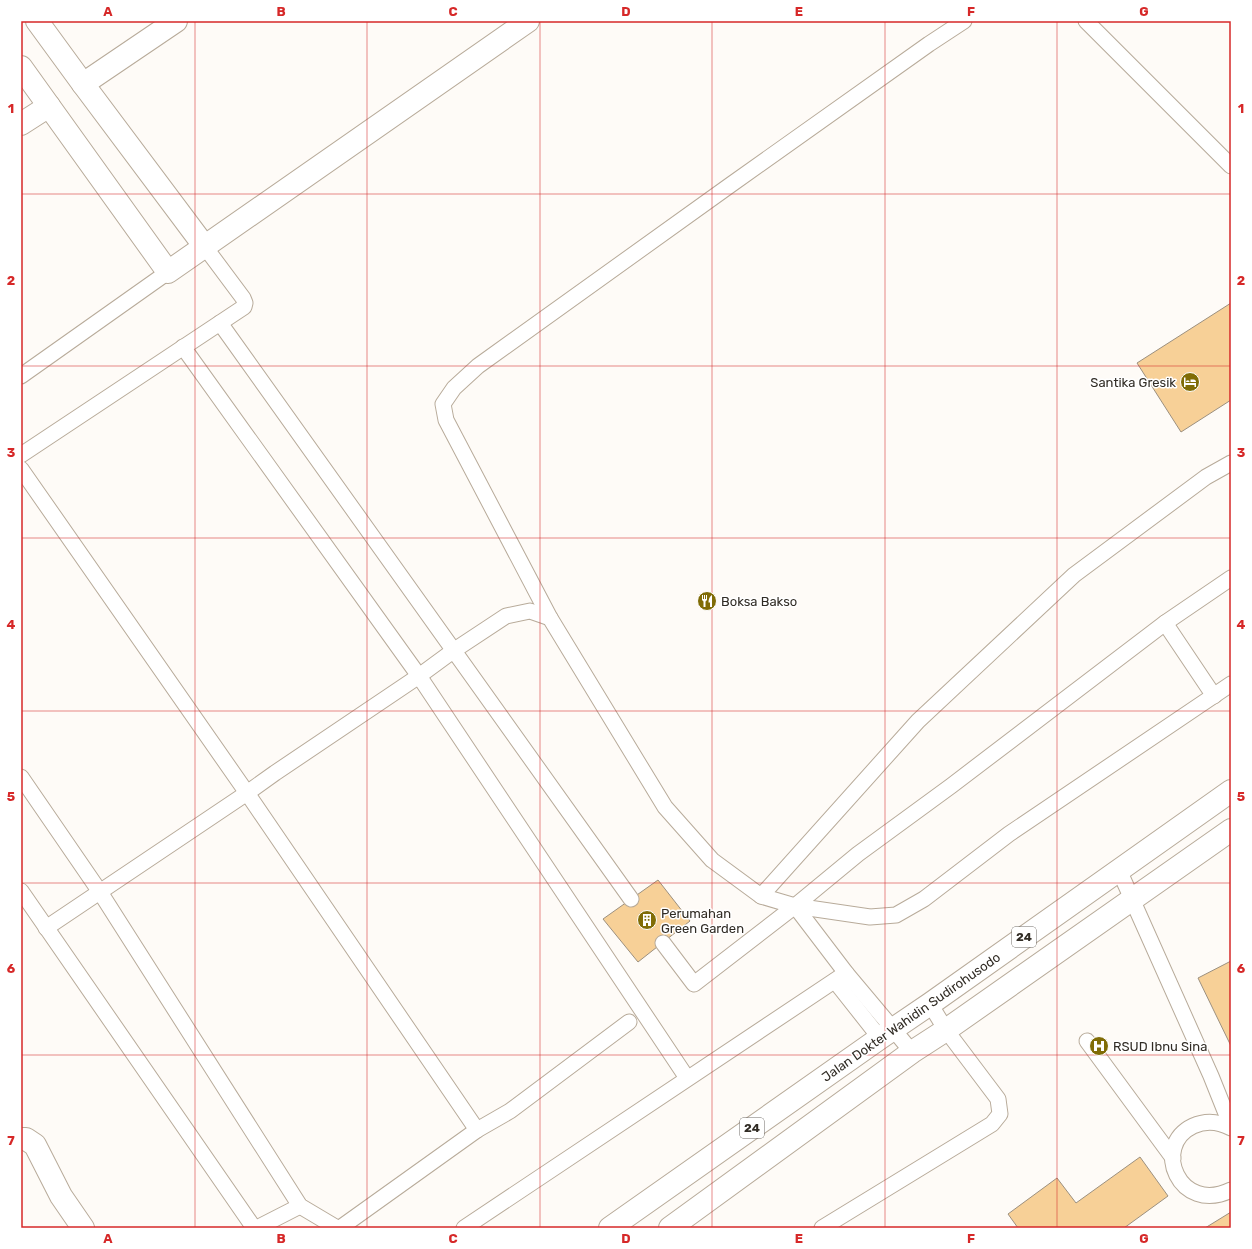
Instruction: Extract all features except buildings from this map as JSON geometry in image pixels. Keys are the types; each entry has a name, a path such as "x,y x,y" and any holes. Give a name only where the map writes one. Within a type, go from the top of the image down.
{"main road":[{"path":"37,21 205,247"},
{"path":"83,84 176,21"},
{"path":"21,67 168,272 528,21"},
{"path":"21,124 49,106"},
{"name":"Jalan Dokter Wahidin Sudirohusodo","path":"610,1228 1231,791"},
{"name":"24","path":"670,1228 912,1052 946,1030 1231,830"},
{"path":"21,1139 26,1139 35,1146 61,1196 83,1228"}],"lane":[{"path":"964,21 742,176 478,366 454,388 443,404 446,420 550,618 665,807 712,860 761,896 794,906 870,916 896,915 924,899 1009,834 1231,684"},
{"path":"1086,21 1231,166"},
{"path":"21,455 244,307 244,302 205,247"},
{"path":"21,376 168,272"},
{"path":"220,324 631,899"},
{"path":"183,347 419,676 687,1078"},
{"path":"761,896 918,721 1074,575 1206,478 1231,463"},
{"path":"21,469 247,793 477,1130"},
{"path":"663,942 694,984 858,854 951,786 1165,623 1231,578"},
{"path":"46,928 506,616 530,611 550,618"},
{"path":"1165,623 1214,696"},
{"path":"21,777 100,892 300,1206 337,1228"},
{"path":"1119,870 1211,1076 1231,1127"},
{"path":"21,892 254,1228"},
{"path":"794,906 840,977 886,1033 912,1052"},
{"path":"464,1228 840,977"},
{"path":"822,1228 992,1124 1000,1114 998,1099 946,1030 930,1004"},
{"path":"340,1228 477,1130 510,1111 628,1022"},
{"path":"1088,1040 1173,1158"},
{"path":"1231,1127 1222,1123 1210,1121 1189,1128 1180,1137 1174,1147 1173,1158 1174,1170 1179,1181 1198,1195 1221,1195 1231,1190"},
{"path":"257,1228 300,1206"}],"place":[{"name":"Santika Gresik","path":"1190,382"},
{"name":"Boksa Bakso","path":"707,601"},
{"name":"Perumahan Green Garden","path":"647,920"},
{"name":"RSUD Ibnu Sina","path":"1099,1046"}]}
